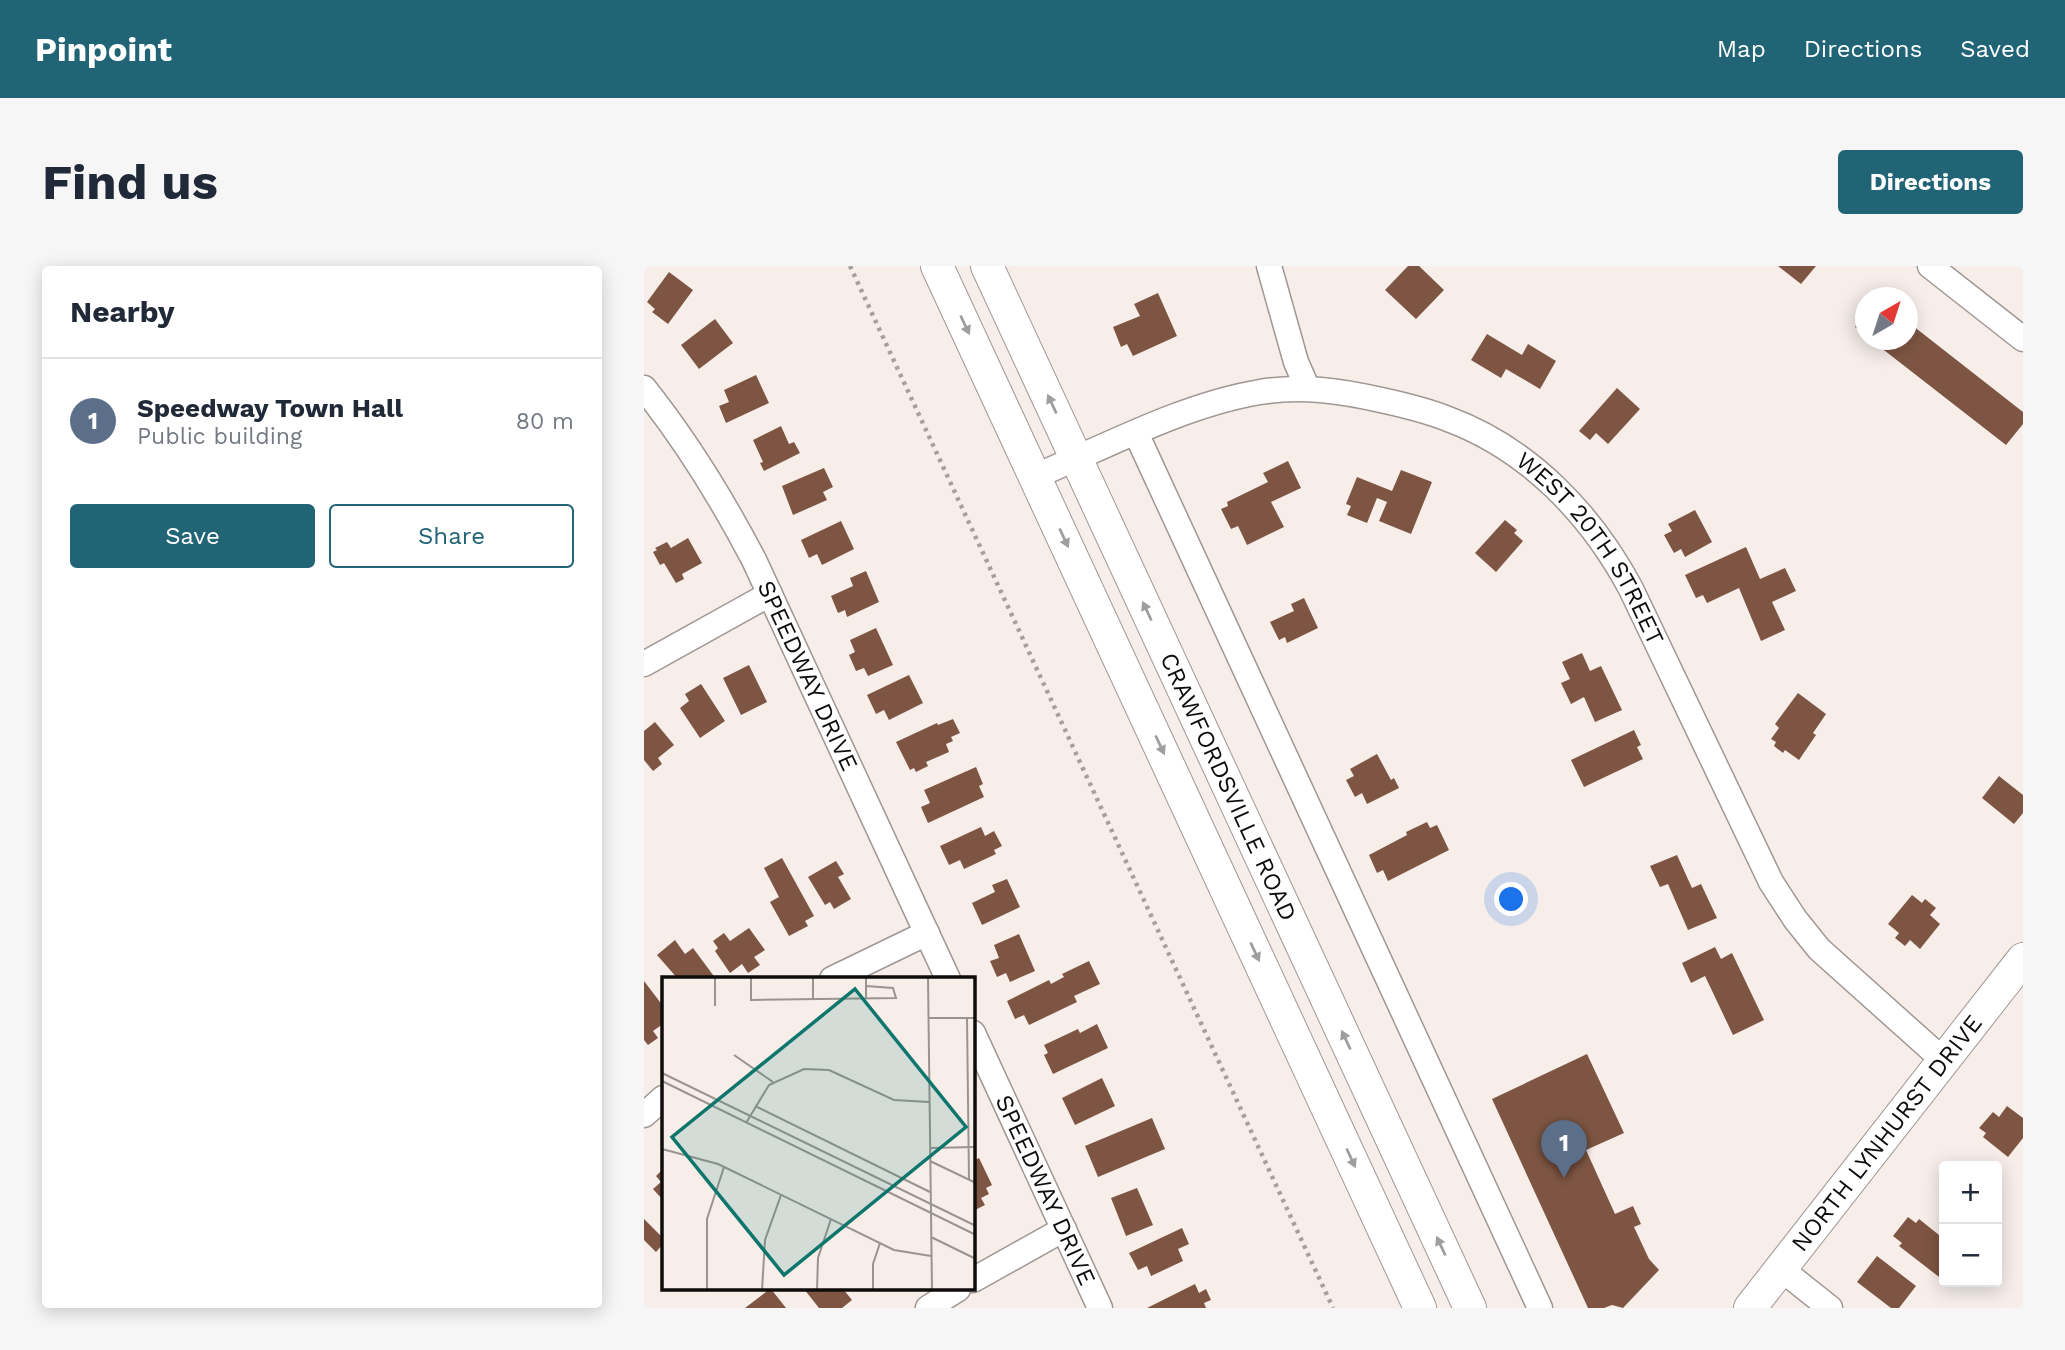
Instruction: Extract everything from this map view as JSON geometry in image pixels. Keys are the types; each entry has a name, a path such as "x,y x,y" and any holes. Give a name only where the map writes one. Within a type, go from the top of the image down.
{"main road":[{"name":"CRAWFORDSVILLE ROAD","path":"937,266 1420,1308"},
{"name":"CRAWFORDSVILLE ROAD","path":"987,266 1470,1308"},
{"name":"NORTH LYNHURST DRIVE","path":"1750,1308 2023,959"}],"street":[{"path":"1269,266 1296,362 1307,387"},
{"path":"1930,266 2023,339"},
{"name":"WEST 20TH STREET","path":"1036,476 1167,420 1246,395 1307,387 1395,403 1462,424 1498,444 1529,466 1576,507 1619,566 1762,865 1795,919 1819,949 1943,1060"},
{"name":"SPEEDWAY DRIVE","path":"644,388 699,461 728,510 770,594 947,977"},
{"path":"1136,433 1540,1308"},
{"path":"644,664 770,594"},
{"path":"836,977 927,933"},
{"name":"SPEEDWAY DRIVE","path":"975,1037 1100,1308"},
{"path":"644,1115 662,1099"},
{"path":"975,1279 1064,1229"},
{"path":"1781,1269 1830,1308"},
{"path":"928,1308 956,1290"}],"path":[{"path":"850,266 1333,1308"}],"building":[{"path":"1408,266 1419,266 1444,290 1416,319 1385,290"},
{"path":"1778,266 1816,266 1801,284"},
{"path":"669,272 693,290 668,324 652,312 655,309 647,302"},
{"path":"1158,293 1177,336 1133,356 1127,344 1121,347 1113,327 1140,316 1134,304"},
{"path":"715,319 733,343 699,369 681,345"},
{"path":"1918,330 2023,412 2023,424 2006,445 1884,350 1918,350"},
{"path":"1487,334 1522,355 1528,344 1556,361 1540,389 1506,369 1501,378 1471,360"},
{"path":"756,375 769,403 726,423 719,406 729,402 724,390"},
{"path":"1617,388 1640,409 1608,444 1596,433 1590,440 1579,431"},
{"path":"781,426 789,444 794,442 800,453 764,471 753,440"},
{"path":"1288,461 1301,488 1271,502 1284,527 1247,545 1238,526 1231,529 1221,509 1228,506 1227,502 1268,482 1263,473"},
{"path":"824,468 833,487 823,492 827,500 793,515 782,486"},
{"path":"1401,470 1432,482 1411,534 1379,521 1387,502 1377,498 1367,523 1347,515 1351,506 1346,504 1357,477 1392,491"},
{"path":"1695,510 1712,542 1685,557 1681,549 1674,553 1664,535 1672,531 1668,524"},
{"path":"1505,520 1517,530 1514,533 1523,541 1496,572 1475,553"},
{"path":"841,521 854,549 822,565 817,554 809,558 801,540"},
{"path":"688,538 702,563 682,574 684,579 676,583 664,563 660,565 653,552 667,542 671,548"},
{"path":"1746,547 1760,579 1785,568 1796,591 1772,602 1785,630 1761,641 1739,588 1707,603 1703,595 1696,598 1685,575"},
{"path":"866,571 879,602 847,617 845,610 838,613 831,596 853,586 850,578"},
{"path":"1304,598 1318,628 1287,643 1285,637 1279,640 1270,622 1294,611 1291,604"},
{"path":"876,628 893,665 868,676 864,668 856,671 849,655 855,652 850,640"},
{"path":"1582,653 1590,671 1601,666 1622,710 1595,722 1584,697 1571,704 1561,683 1570,679 1562,662"},
{"path":"749,665 767,702 741,715 723,678"},
{"path":"909,675 923,703 889,720 884,710 876,714 867,695"},
{"path":"701,684 725,721 700,738 680,708 689,701 685,694"},
{"path":"1798,693 1826,714 1799,760 1785,750 1783,753 1774,746 1776,742 1771,739 1779,728 1775,724"},
{"path":"953,719 960,733 951,737 953,741 946,744 949,752 926,762 928,766 916,772 914,768 910,770 896,742 937,723 938,725"},
{"path":"655,722 674,745 658,758 662,764 653,771 644,760 644,731"},
{"path":"1634,730 1641,745 1637,747 1643,759 1584,787 1571,760"},
{"path":"1377,754 1391,780 1394,778 1399,788 1367,804 1362,793 1355,797 1346,780 1354,776 1350,769"},
{"path":"976,767 983,784 979,786 984,797 928,823 921,807 930,803 924,790"},
{"path":"1999,776 2023,795 2023,813 2014,824 1982,798"},
{"path":"1427,822 1430,828 1437,825 1449,850 1388,881 1383,870 1377,873 1369,855"},
{"path":"981,827 985,836 994,831 1002,846 994,850 996,854 964,869 960,860 949,865 940,846"},
{"path":"1677,855 1692,888 1701,884 1717,918 1688,930 1668,884 1660,887 1650,866"},
{"path":"782,858 814,916 805,921 808,926 789,936 770,902 779,897 764,868"},
{"path":"836,861 844,874 838,877 851,899 834,909 830,902 825,905 808,877"},
{"path":"1007,879 1020,907 982,925 972,903 995,892 992,885"},
{"path":"1912,895 1922,903 1925,899 1936,908 1930,915 1940,924 1920,949 1910,940 1905,946 1895,938 1899,933 1888,924"},
{"path":"749,928 765,950 754,957 760,965 748,973 742,964 730,973 715,951 718,948 713,941 724,933 730,941"},
{"path":"1019,934 1035,971 1010,982 1006,973 997,977 990,961 999,958 994,945"},
{"path":"675,940 685,954 693,948 715,977 676,977 657,955"},
{"path":"1715,947 1721,959 1732,953 1764,1020 1733,1035 1705,976 1691,983 1682,963"},
{"path":"1089,961 1100,984 1074,996 1077,1002 1029,1025 1024,1015 1015,1019 1007,1001 1049,980 1051,984 1064,977 1062,974"},
{"path":"644,981 662,1005 662,1025 653,1031 658,1038 648,1045 644,1040"},
{"path":"1097,1024 1108,1048 1053,1074 1044,1055 1048,1053 1044,1045 1078,1029 1080,1033"},
{"path":"1587,1054 1624,1133 1586,1150 1615,1214 1633,1206 1641,1224 1634,1227 1649,1259 1659,1270 1623,1308 1612,1305 1588,1308 1492,1099"},
{"path":"1102,1078 1115,1106 1075,1125 1062,1098"},
{"path":"2007,1106 2023,1118 2023,1138 2008,1157 1983,1137 1986,1133 1979,1128 1993,1112 1999,1117"},
{"path":"1152,1118 1165,1149 1098,1177 1085,1146"},
{"path":"979,1158 992,1185 986,1188 989,1194 981,1198 985,1205 975,1210 975,1160"},
{"path":"662,1170 662,1199 653,1189 661,1182 656,1176"},
{"path":"1137,1188 1153,1225 1126,1236 1111,1198"},
{"path":"1908,1217 1916,1223 1919,1219 1939,1235 1939,1277 1899,1246 1902,1243 1893,1236"},
{"path":"644,1219 662,1237 662,1245 656,1252 644,1240"},
{"path":"1182,1228 1189,1244 1178,1249 1183,1261 1151,1276 1147,1266 1138,1270 1129,1253"},
{"path":"1877,1256 1916,1286 1899,1308 1891,1308 1857,1282"},
{"path":"1195,1284 1199,1293 1206,1289 1211,1300 1204,1303 1206,1308 1147,1308"},
{"path":"772,1290 786,1308 745,1308"},
{"path":"805,1290 844,1290 852,1300 842,1308 819,1308"}],"place":[{"name":"Speedway Town Hall","path":"1564,1178"}]}
